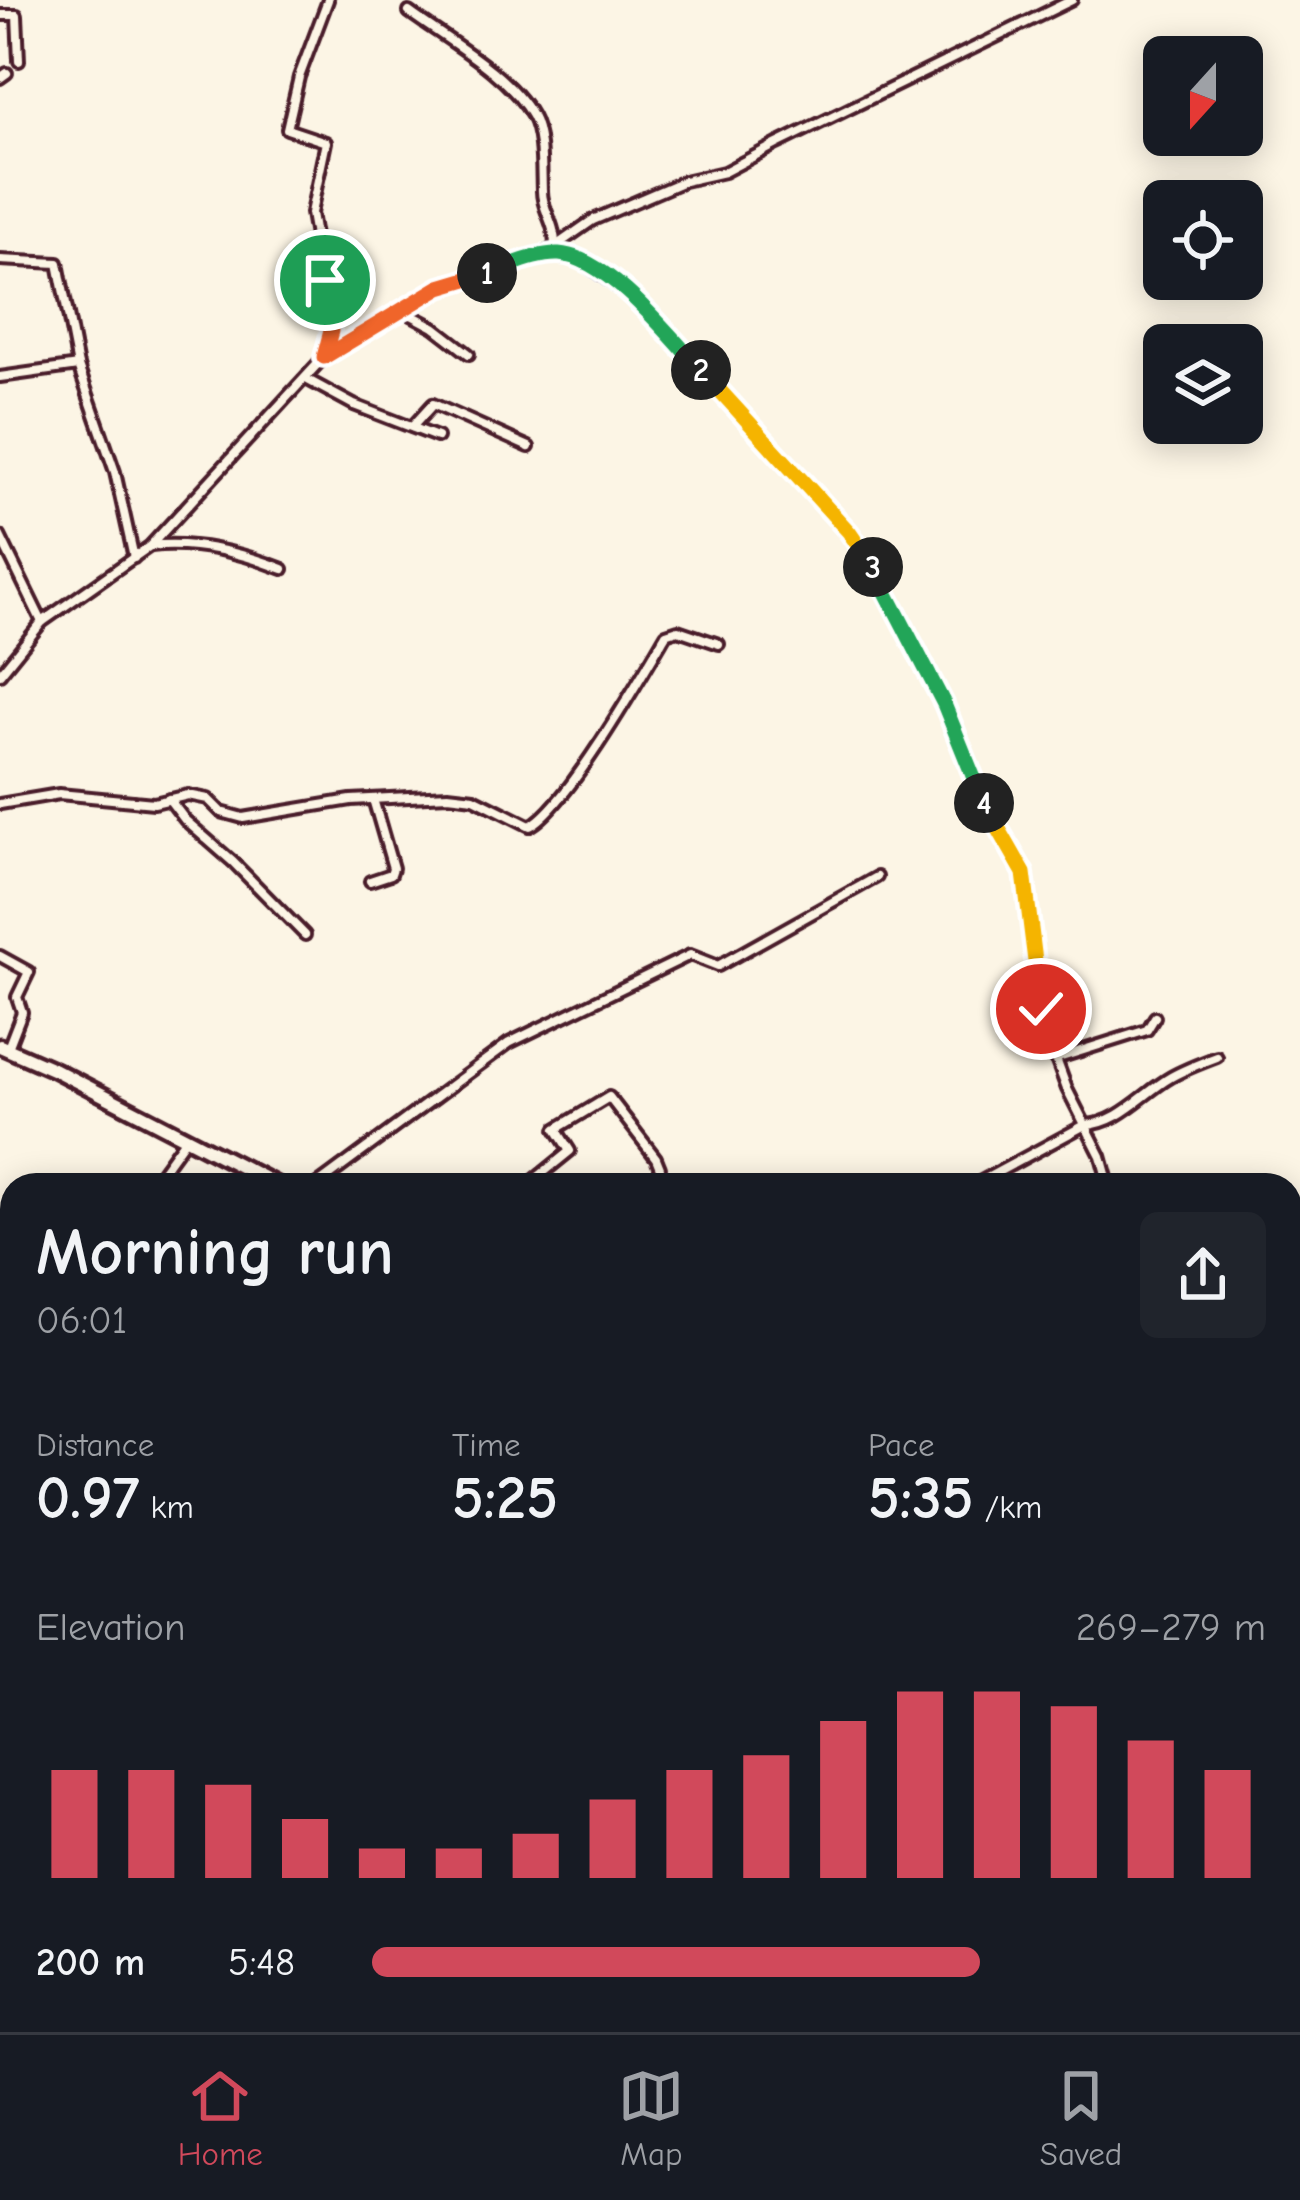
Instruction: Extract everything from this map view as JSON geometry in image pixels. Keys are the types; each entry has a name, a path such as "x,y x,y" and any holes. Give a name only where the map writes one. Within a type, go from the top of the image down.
{"street":[{"path":"324,357 330,318 311,213 326,142 286,129 298,77 328,0"},
{"path":"0,674 42,622 150,546 324,357 400,309 440,287 543,255 592,220 684,181 753,159 777,143 1072,0"},
{"path":"409,12 495,74 533,118 542,196 555,227 555,247"},
{"path":"0,15 17,15 19,61"},
{"path":"543,255 575,257 641,303 869,557 944,704 981,798 1024,873 1041,1009 1055,1059 1106,1173"},
{"path":"0,260 58,262 78,367 115,472 134,558"},
{"path":"400,309 469,354"},
{"path":"0,377 78,367"},
{"path":"306,380 354,405 437,436"},
{"path":"412,427 433,404 529,447"},
{"path":"0,536 42,622"},
{"path":"150,546 247,554 283,569"},
{"path":"0,804 58,794 141,802 200,796 221,812 243,818 374,799 474,798 530,826 544,819 568,788 665,634 678,630 718,644"},
{"path":"169,799 305,935"},
{"path":"370,881 391,874 393,868 374,799"},
{"path":"333,1173 509,1042 690,955 718,966 877,877"},
{"path":"0,956 29,972 17,997 22,1012 4,1048 254,1173"},
{"path":"1055,1059 1147,1030 1155,1017"},
{"path":"996,1173 1085,1125 1097,1125 1168,1079 1217,1057"},
{"path":"543,1173 571,1151 556,1129 609,1097 656,1158 659,1173"},
{"path":"160,1173 186,1137"}],"route":[{"path":"325,280 331,331 324,357 440,287 543,255 575,257 641,303 869,557 944,704 981,798 1024,873 1041,1009"}]}
